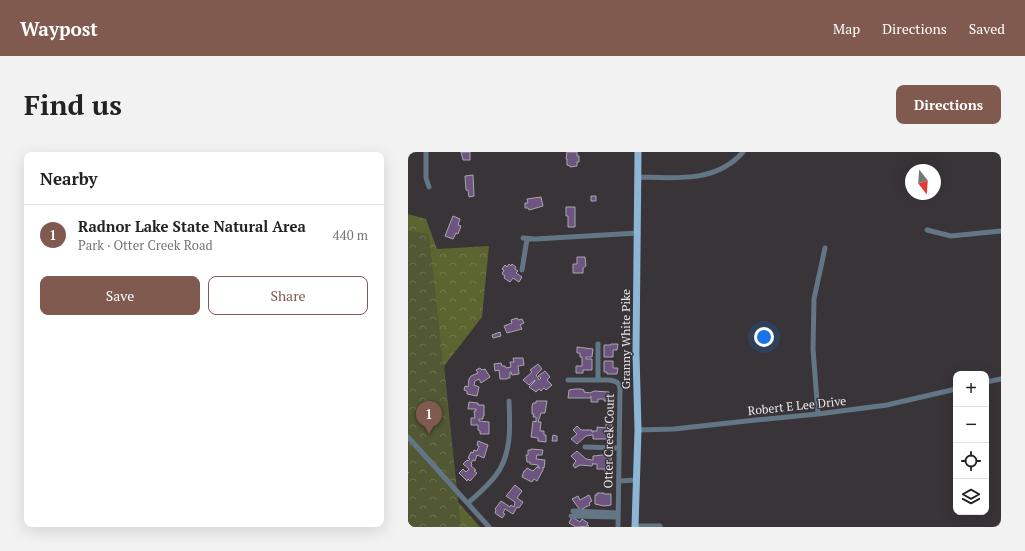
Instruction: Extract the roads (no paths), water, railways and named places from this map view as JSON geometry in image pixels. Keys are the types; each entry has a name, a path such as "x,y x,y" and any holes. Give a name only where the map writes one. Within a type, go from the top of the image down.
{"main road":[{"name":"Granny White Pike","path":"635,526 638,430 636,353 638,152"}],"street":[{"path":"426,152 426,178 429,187"},
{"path":"638,177 695,177 711,174 725,168 743,152"},
{"path":"927,230 950,236 1001,231"},
{"path":"522,270 525,238 638,233"},
{"path":"818,414 813,350 814,299 826,248"},
{"path":"598,344 598,380"},
{"path":"989,381 1001,379"},
{"name":"Otter Creek Court","path":"568,380 613,380 618,382 620,391 618,527"},
{"name":"Robert E Lee Drive","path":"638,430 674,429 818,414 887,405 953,390"},
{"path":"468,503 493,480 504,462 509,439 509,401"},
{"path":"408,437 489,527"},
{"path":"585,447 619,448"},
{"path":"619,481 636,480"},
{"path":"572,513 618,515"},
{"path":"635,526 660,527"}],"place":[{"name":"Radnor Lake State Natural Area","path":"429,434"}]}
